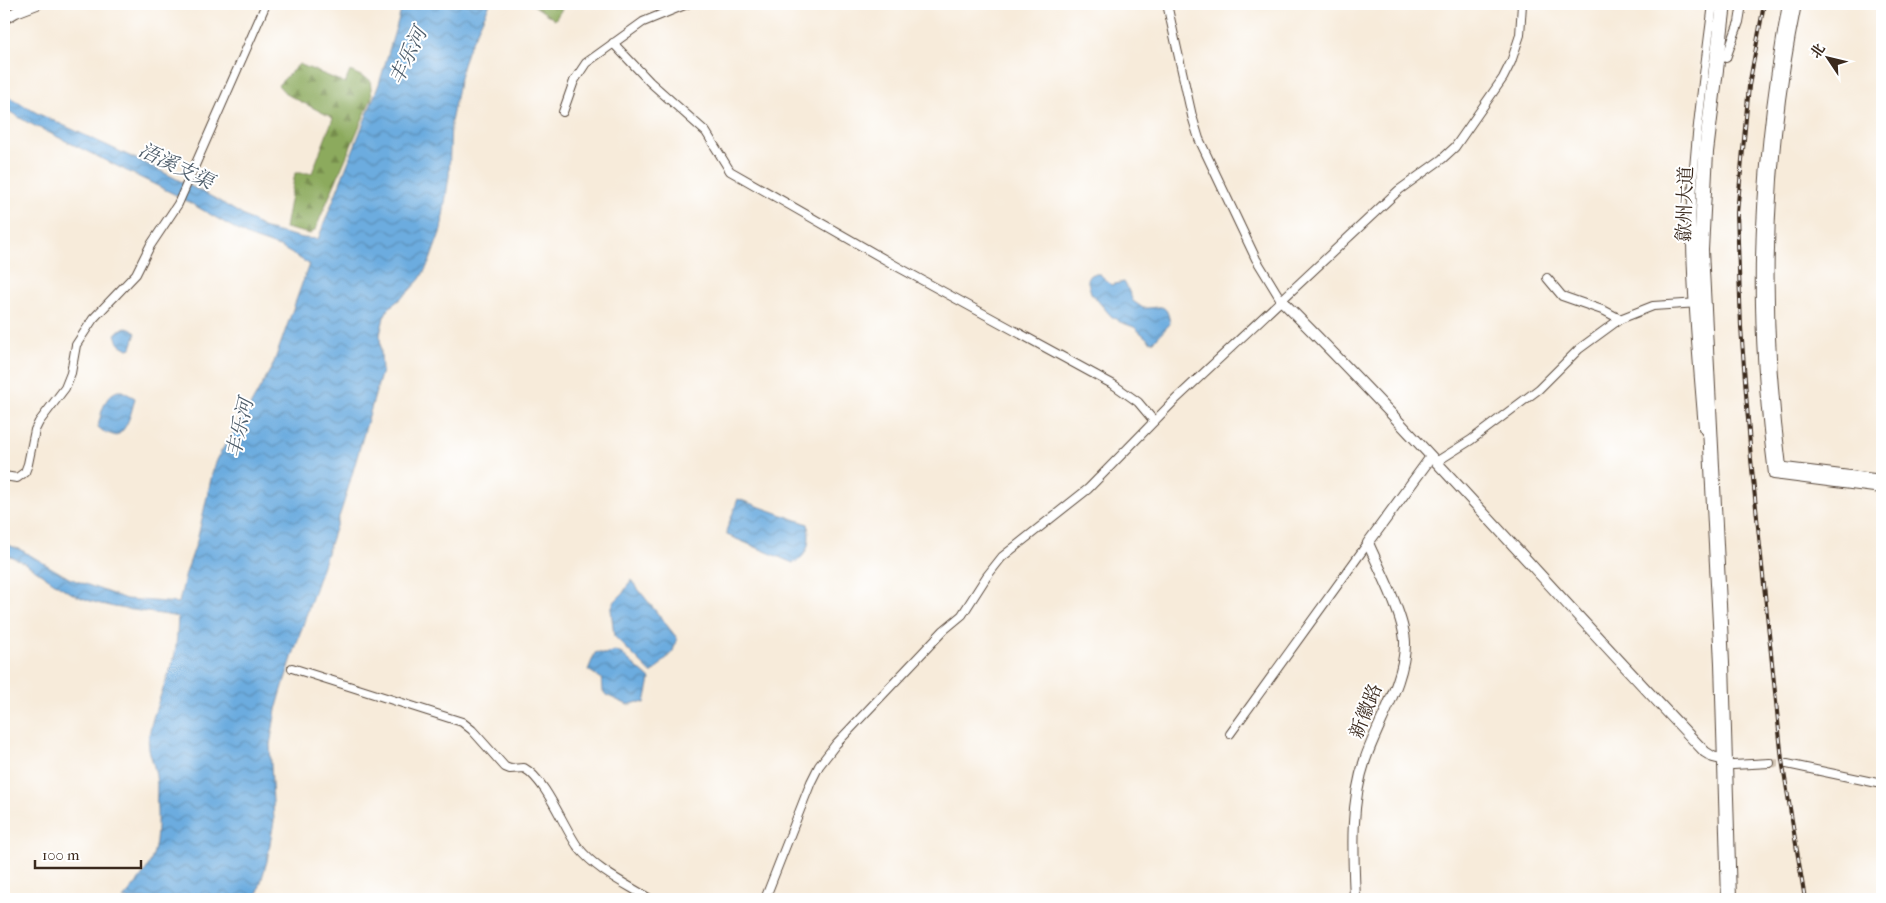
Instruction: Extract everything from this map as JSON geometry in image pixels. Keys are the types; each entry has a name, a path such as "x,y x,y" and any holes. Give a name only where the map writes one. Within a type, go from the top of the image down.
{"highway":[{"name":"歙州大道","path":"1714,407 1699,303 1703,185 1709,119 1724,4"},
{"name":"歙州大道","path":"1714,407 1711,218 1715,153 1733,4"},
{"path":"1714,407 1712,442 1737,899"},
{"path":"1714,407 1729,763 1729,899"}],"street":[{"path":"4,19 37,4"},
{"path":"4,476 17,478 25,472 35,430 42,416 65,388 71,373 76,345 93,319 136,274 150,246 180,200 266,4"},
{"path":"563,112 578,72 586,63 643,22 686,4"},
{"path":"1167,4 1198,139 1256,259 1281,300 1434,460 1620,663 1705,752 1729,763 1770,763"},
{"path":"765,899 811,782 830,751 944,630 962,615 987,576 1002,557 1088,490 1154,421 1281,300 1399,190 1442,160 1461,140 1503,78 1511,62 1520,35 1522,4"},
{"path":"1712,442 1703,428 1699,303 1692,241 1693,192 1699,118 1713,4"},
{"path":"1726,58 1739,22 1742,4"},
{"path":"1779,470 1763,360 1761,242 1764,177 1771,108 1788,4"},
{"path":"1779,470 1771,368 1768,242 1779,109 1796,4"},
{"path":"613,43 650,82 706,132 730,171 906,272 1114,385 1138,402 1154,421"},
{"path":"1547,278 1562,296 1605,311 1620,319"},
{"path":"1230,734 1368,543 1434,460 1471,440 1540,389 1578,350 1620,319 1654,306 1699,303"},
{"path":"1779,470 1882,480"},
{"path":"1779,470 1882,488"},
{"name":"新徽路","path":"1355,899 1353,837 1361,777 1365,760 1401,669 1404,650 1403,626 1368,543"},
{"path":"292,668 462,722 472,730 504,766 510,769 524,768 536,778 578,846 592,861 650,899"},
{"path":"1787,764 1882,784"}],"green space":[{"path":"532,4 565,4 555,20"},
{"path":"299,64 345,83 350,71 370,80 372,97 315,230 310,234 285,228 295,173 312,173 333,118 286,94 278,85"}],"water":[{"name":"丰乐河","path":"403,4 490,4 467,52 462,68 451,122 449,176 441,230 429,263 420,279 388,309 384,317 380,335 382,371 344,502 276,710 270,745 274,821 267,861 256,899 123,899 147,868 155,849 157,784 148,740 154,715 174,658 178,617 114,607 77,596 58,586 23,562 4,554 4,543 23,551 69,578 126,599 179,603 185,576 197,541 213,470 220,453 273,365 309,264 282,248 248,236 178,196 25,121 4,108 4,94 37,113 149,165 214,198 266,229 303,238 318,239 379,84"},
{"path":"1092,274 1100,274 1111,285 1124,282 1133,301 1143,308 1164,308 1169,316 1170,324 1151,342 1134,327 1120,322 1111,316 1091,293 1087,278"},
{"path":"125,328 132,329 136,333 131,348 128,349 118,343 115,334"},
{"path":"122,391 135,398 131,414 124,429 116,436 104,432 98,427 106,401 109,396"},
{"path":"738,499 808,524 809,541 803,556 793,563 727,535 726,531"},
{"path":"631,580 677,638 673,651 653,673 614,636 611,609 614,602 623,593"},
{"path":"615,651 622,654 650,679 645,703 638,702 628,705 606,695 603,691 602,679 588,670 595,653 604,654"}],"tunnel":[{"path":"1770,763 1787,764"}],"railway":[{"path":"1764,4 1749,86 1737,213 1741,327 1751,459 1782,760 1805,899"}],"water label":[{"name":"浯溪支渠","path":"176,166"}]}
